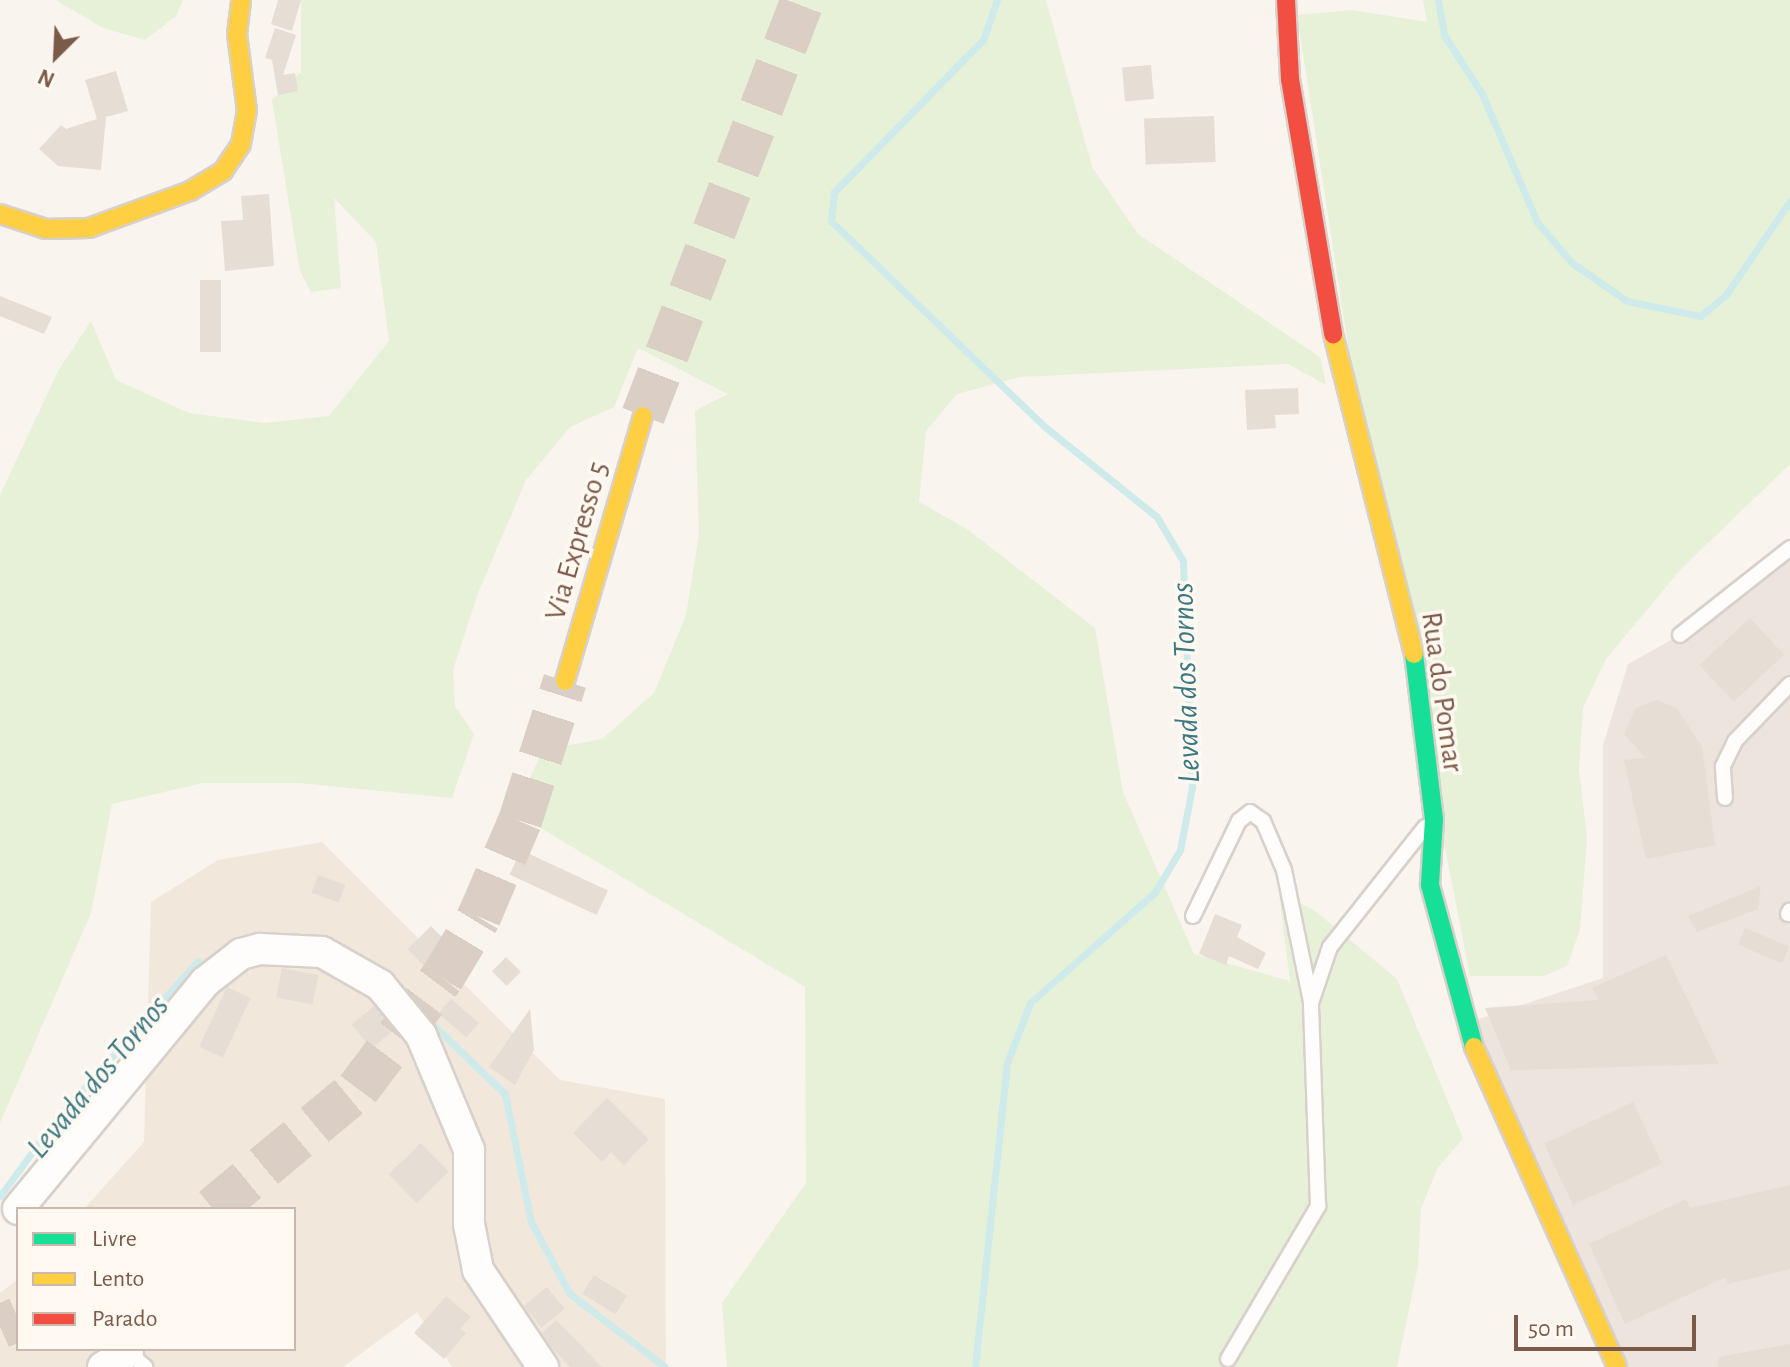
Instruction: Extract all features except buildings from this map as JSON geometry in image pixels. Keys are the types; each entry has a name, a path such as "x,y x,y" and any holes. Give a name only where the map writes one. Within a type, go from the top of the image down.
{"street":[{"path":"4,216 66,230 112,222 190,191 223,171 241,144 247,111 237,34 241,0"},
{"name":"Rua do Pomar","path":"1286,0 1290,79 1328,316 1414,651 1434,819 1430,885 1464,1024 1617,1367"},
{"name":"Via Expresso 5","path":"565,681 643,416"},
{"path":"20,1207 205,982 250,951 322,952 380,985 421,1035 469,1150 469,1224 478,1270 543,1367"},
{"path":"0,1231 16,1211"}],"lane":[{"path":"1680,635 1790,548"},
{"path":"1725,798 1723,766 1735,741 1790,684"},
{"path":"1193,916 1239,821 1250,812 1263,821 1284,870 1311,1003 1318,1206 1228,1359"},
{"path":"1311,1003 1330,947 1402,849 1434,819"}],"shaded area":[{"path":"1790,548 1790,1367 1617,1367 1464,1024 1603,978 1603,745 1628,664 1680,635"},
{"path":"322,842 560,1080 665,1099 666,1367 452,1367 417,1312 343,1367 0,1367 0,1293 16,1281 16,1351 296,1351 296,1207 86,1207 144,1142 151,902 218,860"}],"green space":[{"path":"56,0 183,0 176,16 145,40 103,28"},
{"path":"301,0 1046,0 1092,167 1138,234 1320,357 1326,385 1288,364 1020,377 957,394 926,431 919,502 967,529 1095,628 1123,792 1194,954 1290,981 1279,893 1314,910 1397,979 1463,1138 1437,1169 1421,1209 1418,1266 1397,1367 727,1367 722,1303 806,1183 805,987 514,812 543,750 602,739 654,693 686,615 699,535 695,411 728,394 638,348 614,407 570,427 526,480 478,593 453,670 455,706 474,734 452,798 299,783 203,783 112,804 91,913 0,1123 0,495 58,371 91,321 116,380 189,413 264,423 329,416 389,341 376,242 334,198 341,288 311,292 300,271 272,100 301,72"},
{"path":"1423,0 1790,0 1790,464 1681,569 1606,659 1583,708 1579,769 1587,839 1580,930 1567,966 1544,976 1470,976 1350,358 1297,15 1352,10 1427,22"}],"waterway":[{"name":"Levada dos Tornos","path":"975,1367 1007,1063 1030,1003 1155,892 1180,850 1192,787 1183,561 1157,517 1045,427 831,221 834,192 983,40 997,0"},
{"name":"Levada dos Tornos","path":"1438,0 1444,35 1482,94 1537,222 1572,263 1627,301 1700,316 1725,296 1790,201"},
{"name":"Levada dos Tornos","path":"0,1196 57,1118 198,961"},
{"name":"Levada dos Tornos","path":"427,1019 505,1094 531,1222 570,1294 665,1367"}],"tunnel":[{"path":"643,416 803,0"},
{"path":"215,1207 358,1089 442,978 479,917 520,821 565,681"},
{"path":"0,1327 16,1320"}],"traffic: fast":[{"path":"1414,654 1434,819 1430,885 1474,1047"}],"traffic: slow":[{"path":"0,214 46,229 89,228 190,191 223,171 241,144 247,111 237,34 241,0"},
{"path":"1333,334 1414,654"},
{"path":"565,681 643,416"},
{"path":"1474,1047 1617,1367"}],"traffic: jam":[{"path":"1286,0 1290,79 1333,334"}]}
